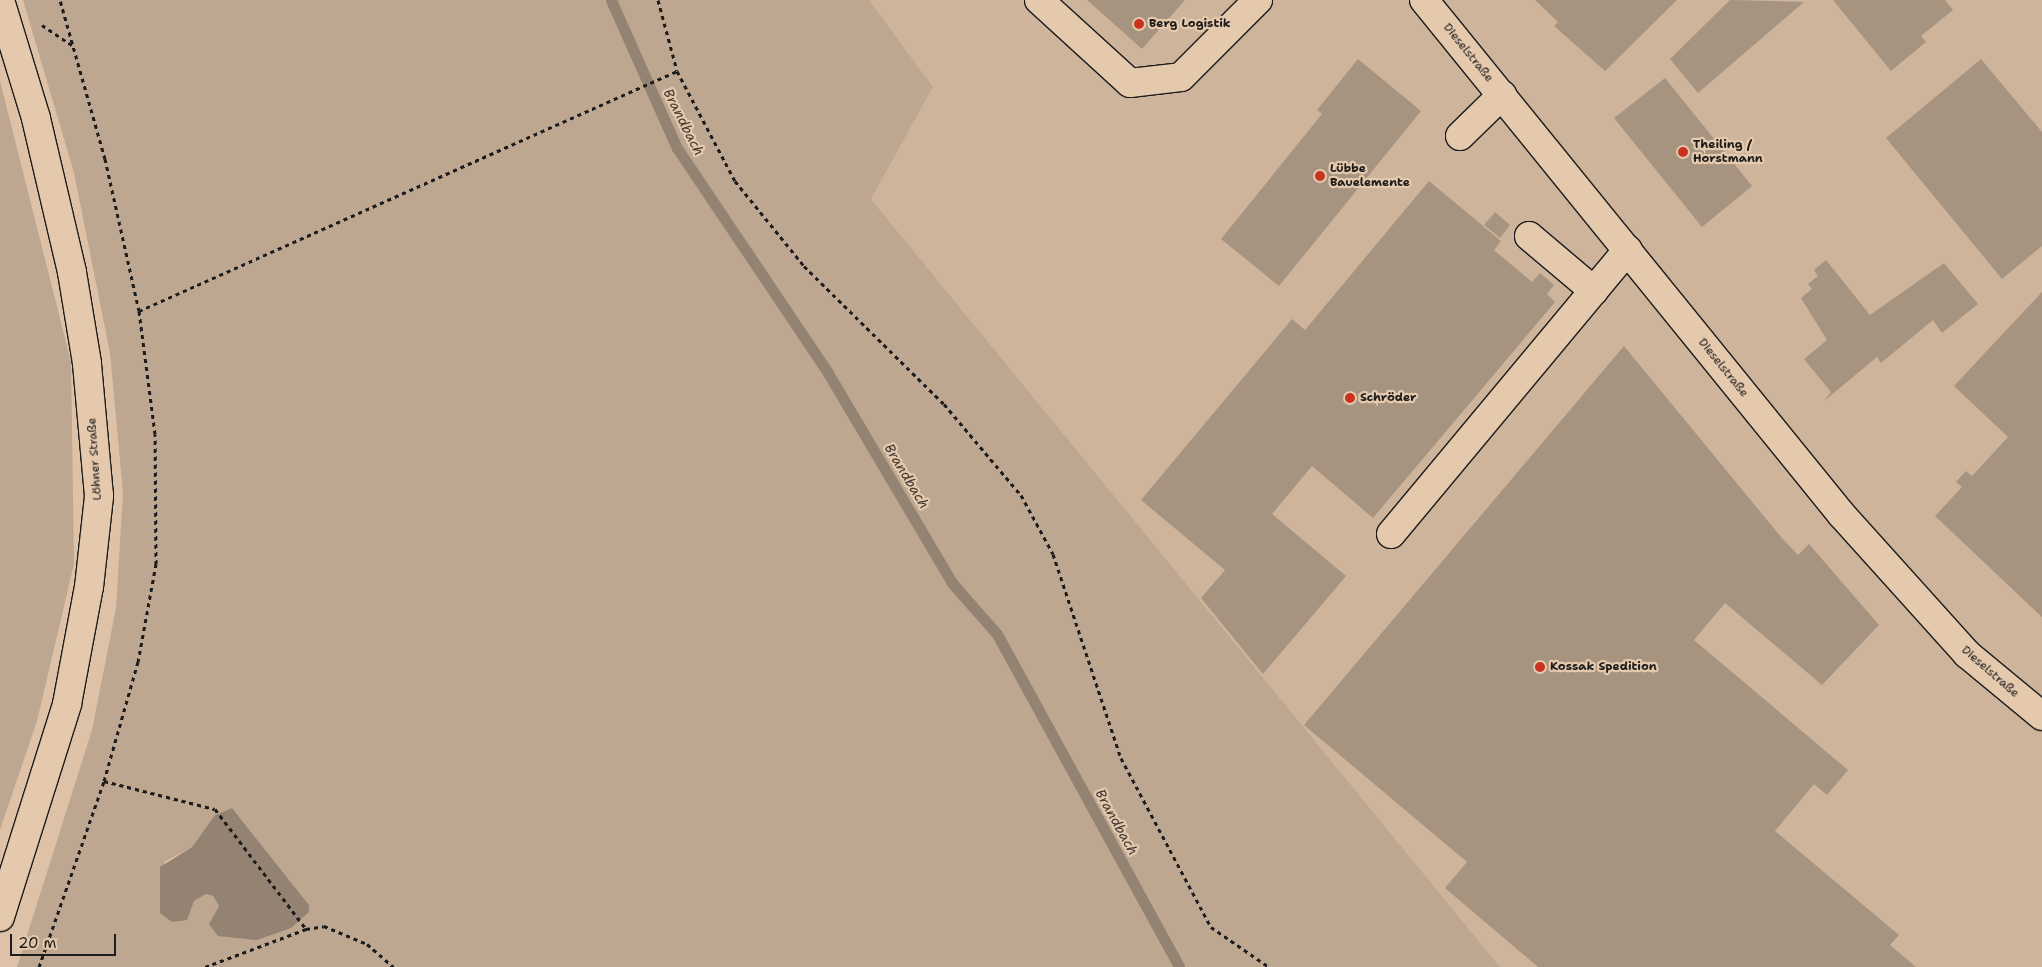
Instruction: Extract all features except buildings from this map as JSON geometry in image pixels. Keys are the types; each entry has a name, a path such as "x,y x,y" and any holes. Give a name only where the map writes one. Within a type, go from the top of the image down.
{"street":[{"name":"Löhner Straße","path":"0,0 36,118 72,272 88,363 99,496 89,587 67,704 0,917"},
{"path":"1039,0 1130,83 1181,78 1258,0"},
{"name":"Dieselstraße","path":"1424,0 1903,585 1967,654 2042,716"},
{"path":"1460,136 1502,95"},
{"path":"1529,236 1594,291"},
{"path":"1392,534 1628,250"}],"path":[{"path":"39,967 104,781 138,662 156,564 154,434 140,311 105,160 60,0"},
{"path":"658,0 677,72 735,180 798,258 944,404 1022,495 1053,554 1121,758 1211,927 1269,967"},
{"path":"140,311 677,72"},
{"path":"104,781 215,809 306,929"},
{"path":"206,967 306,929 324,926 367,944 393,967"}],"shaded area":[{"path":"23,0 869,0 933,87 871,199 1500,967 17,967 92,730 116,608 123,493 110,353 74,173","holes":["232,808 309,905 309,912 216,914 219,906 213,896 206,894 194,901 164,862 192,847 215,815"]},
{"path":"869,0 2042,0 2042,967 1500,967 871,199 933,87"},
{"path":"0,81 71,362 74,564 37,721 0,830"},
{"path":"232,808 309,905 309,912 291,928 257,940 218,936 209,924 219,906 213,896 206,894 194,901 187,920 172,922 160,913 160,867 192,847 215,815"}],"waterway":[{"name":"Brandbach","path":"611,0 677,148 828,373 953,584 997,634 1179,967"}],"place":[{"name":"Berg Logistik","path":"1139,24"},
{"name":"Theiling / Horstmann","path":"1683,152"},
{"name":"Lübbe Bauelemente","path":"1320,176"},
{"name":"Schröder","path":"1350,398"},
{"name":"Kossak Spedition","path":"1540,667"}]}
